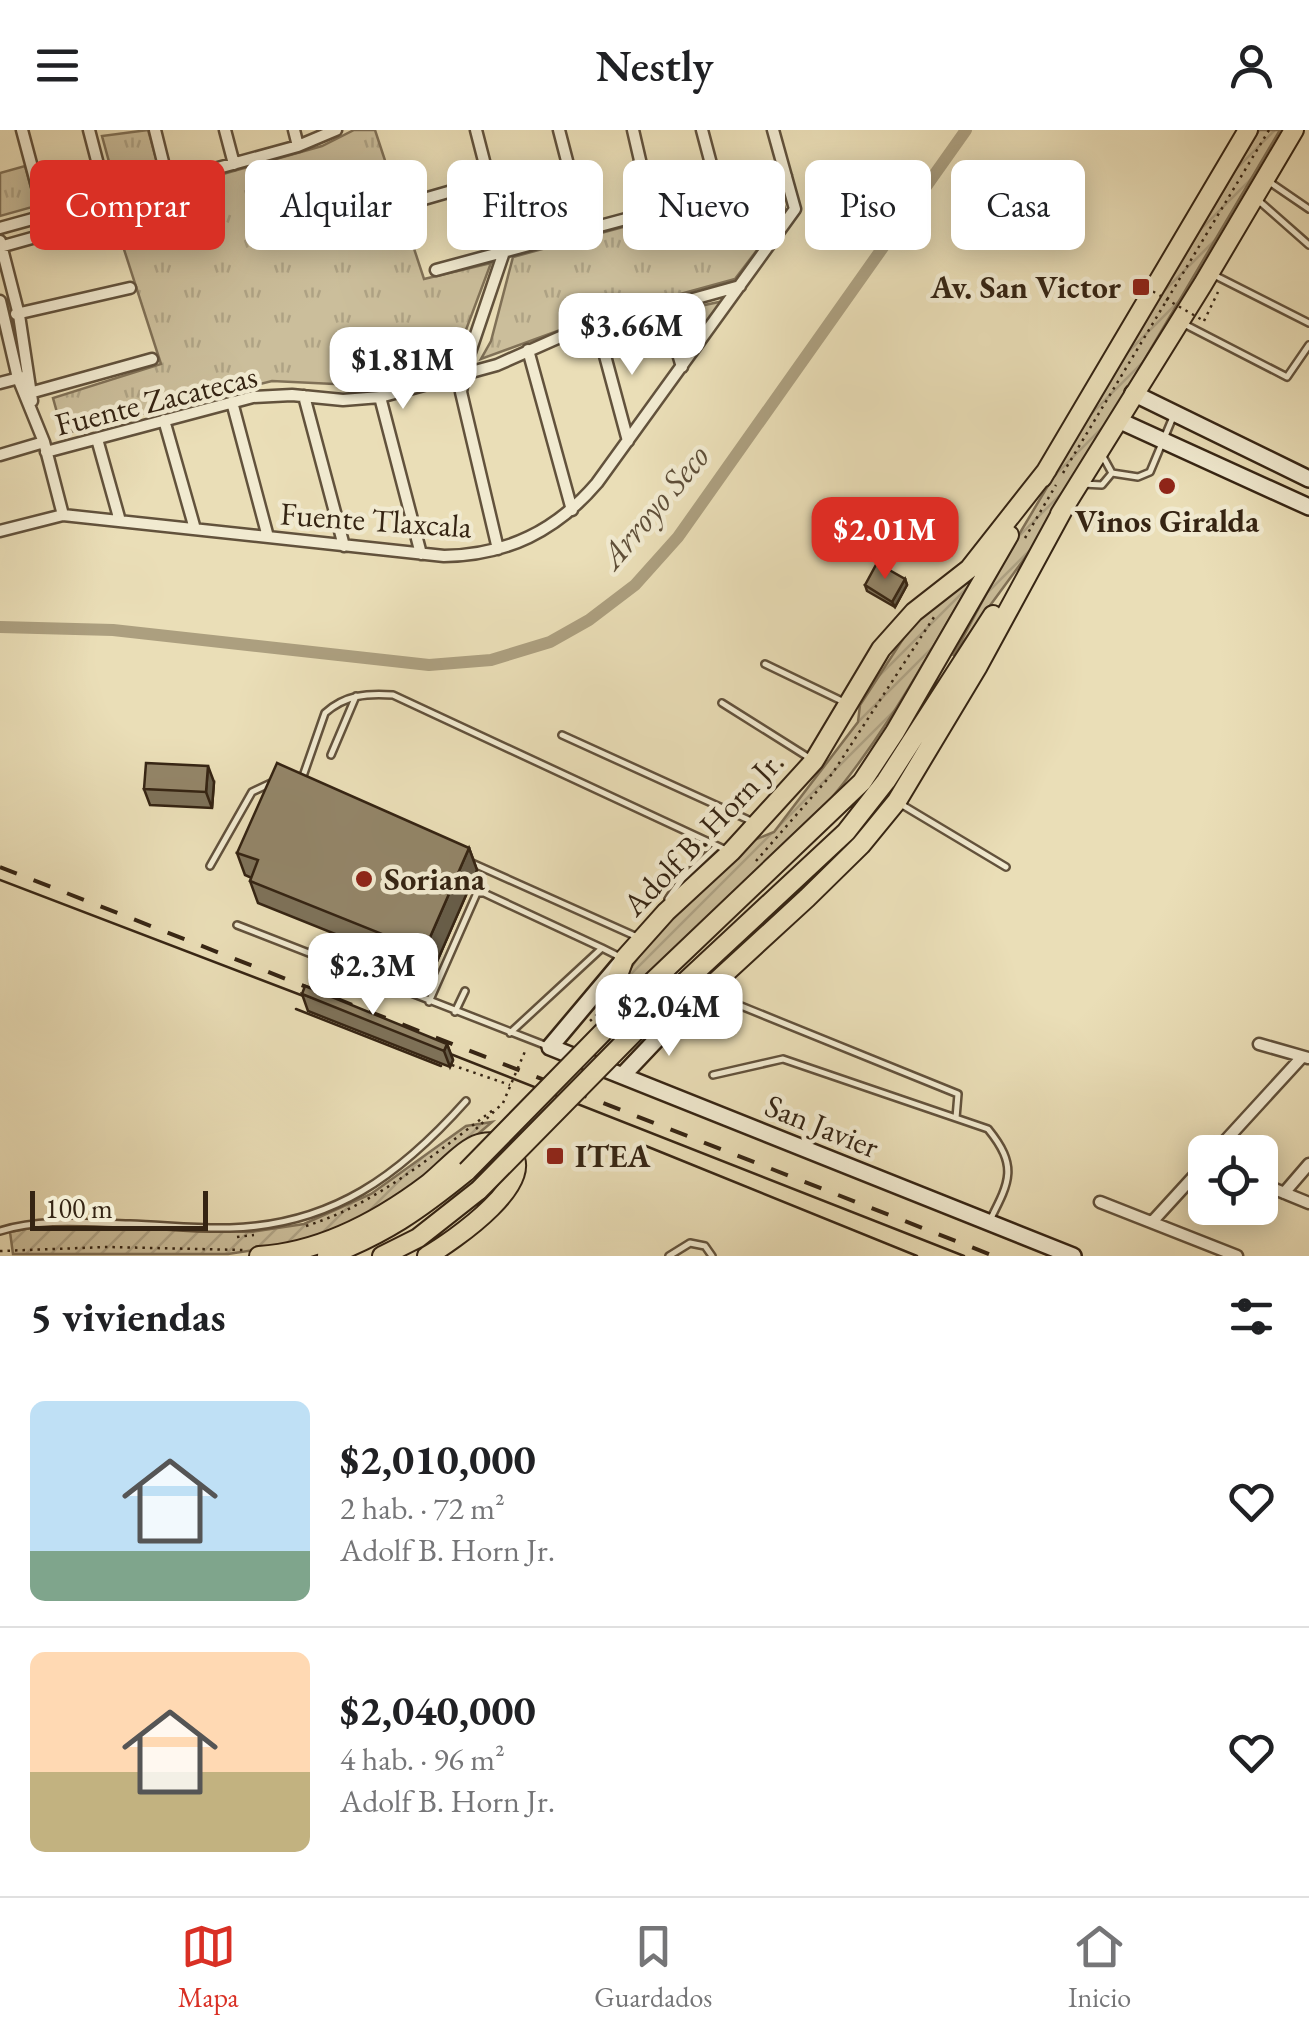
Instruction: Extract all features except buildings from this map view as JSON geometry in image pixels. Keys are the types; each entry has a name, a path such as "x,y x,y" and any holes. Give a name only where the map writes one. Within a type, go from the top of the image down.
{"main road":[{"path":"327,1256 367,1241 411,1216 467,1171 649,985 862,782 1248,130"},
{"path":"683,1012 861,845 897,801 978,666 1078,484 1294,130"},
{"name":"Adolf B. Horn Jr.","path":"683,1012 665,1023 652,1025 629,1014 617,991 624,959 724,849 758,824 814,760 881,649 914,612 969,569 1048,470"},
{"path":"382,1256 418,1238 479,1190 672,994 846,832 886,781 1066,506"},
{"path":"260,1256 317,1245 358,1230 404,1202 473,1146 493,1142 509,1149 517,1165 512,1185 466,1227 426,1256"}],"street":[{"path":"22,130 30,160"},
{"path":"89,130 96,160"},
{"path":"155,130 162,160"},
{"path":"225,130 234,164"},
{"path":"294,130 298,146"},
{"path":"225,166 298,146 336,130"},
{"path":"476,130 484,160"},
{"path":"558,130 566,160"},
{"path":"633,130 640,160"},
{"path":"702,130 710,160"},
{"path":"773,130 786,176"},
{"name":"Fuente Tlaxcala","path":"0,531 63,515 458,556 498,549 546,530 597,483 795,209 786,176"},
{"path":"0,228 30,220"},
{"path":"22,377 20,315 1,245 30,237"},
{"path":"436,270 508,250"},
{"path":"498,549 462,404 462,376 504,251"},
{"name":"Fuente Zacatecas","path":"0,455 97,438 232,402 272,396 342,400 380,397 497,366 549,340 740,286"},
{"path":"1,309 20,315 130,288"},
{"path":"664,307 682,367"},
{"path":"1,309 63,515"},
{"path":"597,326 628,441"},
{"path":"528,350 572,510"},
{"path":"28,394 152,358"},
{"path":"0,384 22,377"},
{"path":"1134,394 1309,479"},
{"path":"304,396 344,546"},
{"path":"380,397 421,554"},
{"path":"232,402 268,537"},
{"path":"164,420 195,529"},
{"path":"1118,420 1309,507"},
{"path":"97,438 120,521"},
{"path":"1261,485 1262,476 1273,462"},
{"name":"Adolf B. Horn Jr.","path":"550,1047 624,959"},
{"path":"623,1075 683,1012"},
{"path":"1231,1135 1306,1058 1258,1044"},
{"name":"San Javier","path":"550,1047 1073,1256"},
{"path":"1284,1193 1309,1164"},
{"path":"1152,1222 1188,1183"},
{"path":"1278,1191 1309,1203"},
{"path":"1100,1202 1237,1256"}],"lane":[{"path":"1265,179 1309,209"},
{"path":"1254,197 1309,245"},
{"path":"1210,273 1309,324"},
{"path":"1178,321 1287,377 1309,345"},
{"path":"1112,473 1138,477 1150,472 1174,415"},
{"path":"1099,450 1112,473"},
{"path":"1078,484 1102,485 1112,473"},
{"path":"765,664 847,704"},
{"path":"290,781 306,785 301,776 326,714 340,702 356,696 383,694 404,698 724,849"},
{"path":"330,756 356,696"},
{"path":"722,704 814,760"},
{"path":"562,735 758,824"},
{"path":"210,866 252,792 278,780"},
{"path":"897,801 1006,867"},
{"path":"472,863 642,940"},
{"path":"429,1002 477,893 624,959"},
{"path":"236,925 550,1047"},
{"path":"510,1032 602,948"},
{"path":"455,1012 465,991"},
{"path":"706,992 958,1094 956,1118"},
{"path":"713,1075 783,1059 988,1129 1006,1151 1008,1179 988,1223"},
{"path":"0,1232 46,1222 232,1228 296,1219 340,1205 378,1182 433,1138 466,1101"},
{"path":"669,1256 690,1243 706,1246 712,1256"}],"path":[{"path":"1021,544 1269,130"},
{"path":"1140,284 1204,321"},
{"path":"451,1064 510,1085"},
{"path":"292,1228 352,1209 398,1181 503,1103"},
{"path":"225,1236 260,1234"}],"green space":[{"path":"148,130 156,160 109,160 102,136"},
{"path":"354,130 375,130 385,160 273,160 322,146"},
{"path":"1259,130 1280,130 1038,540 953,656 1011,548"},
{"path":"25,166 30,208 0,216 0,173"},
{"path":"245,168 245,250 414,250 424,279 491,263 451,370 376,386 272,381 63,434 53,398 161,364 124,250 225,250 225,173"},
{"path":"623,227 623,250 757,250 735,279 593,318 481,359 491,341 513,257 539,250 603,250 603,233"},
{"path":"724,301 683,358 671,312"},
{"path":"967,578 971,582 920,670 845,782 823,808 628,996 625,976 654,935 754,840 774,832 858,722 860,705 916,619"},
{"path":"492,1122 410,1192 320,1240 228,1254 13,1254 10,1232 45,1225 251,1232 304,1224 371,1194 466,1126"}],"waterway":[{"name":"Arroyo Seco","path":"0,627 113,630 429,665 491,660 550,642 589,620 635,585 678,537 966,130"}],"tram line":[{"path":"0,880 327,1005"},
{"path":"296,1009 441,1066"},
{"path":"425,1044 964,1256"},
{"path":"641,1144 917,1256"}],"railway":[{"path":"0,867 994,1256"}],"place":[{"name":"Av. San Victor","path":"1141,287"},
{"name":"Vinos Giralda","path":"1167,486"},
{"name":"Soriana","path":"364,879"},
{"name":"ITEA","path":"555,1156"}]}
